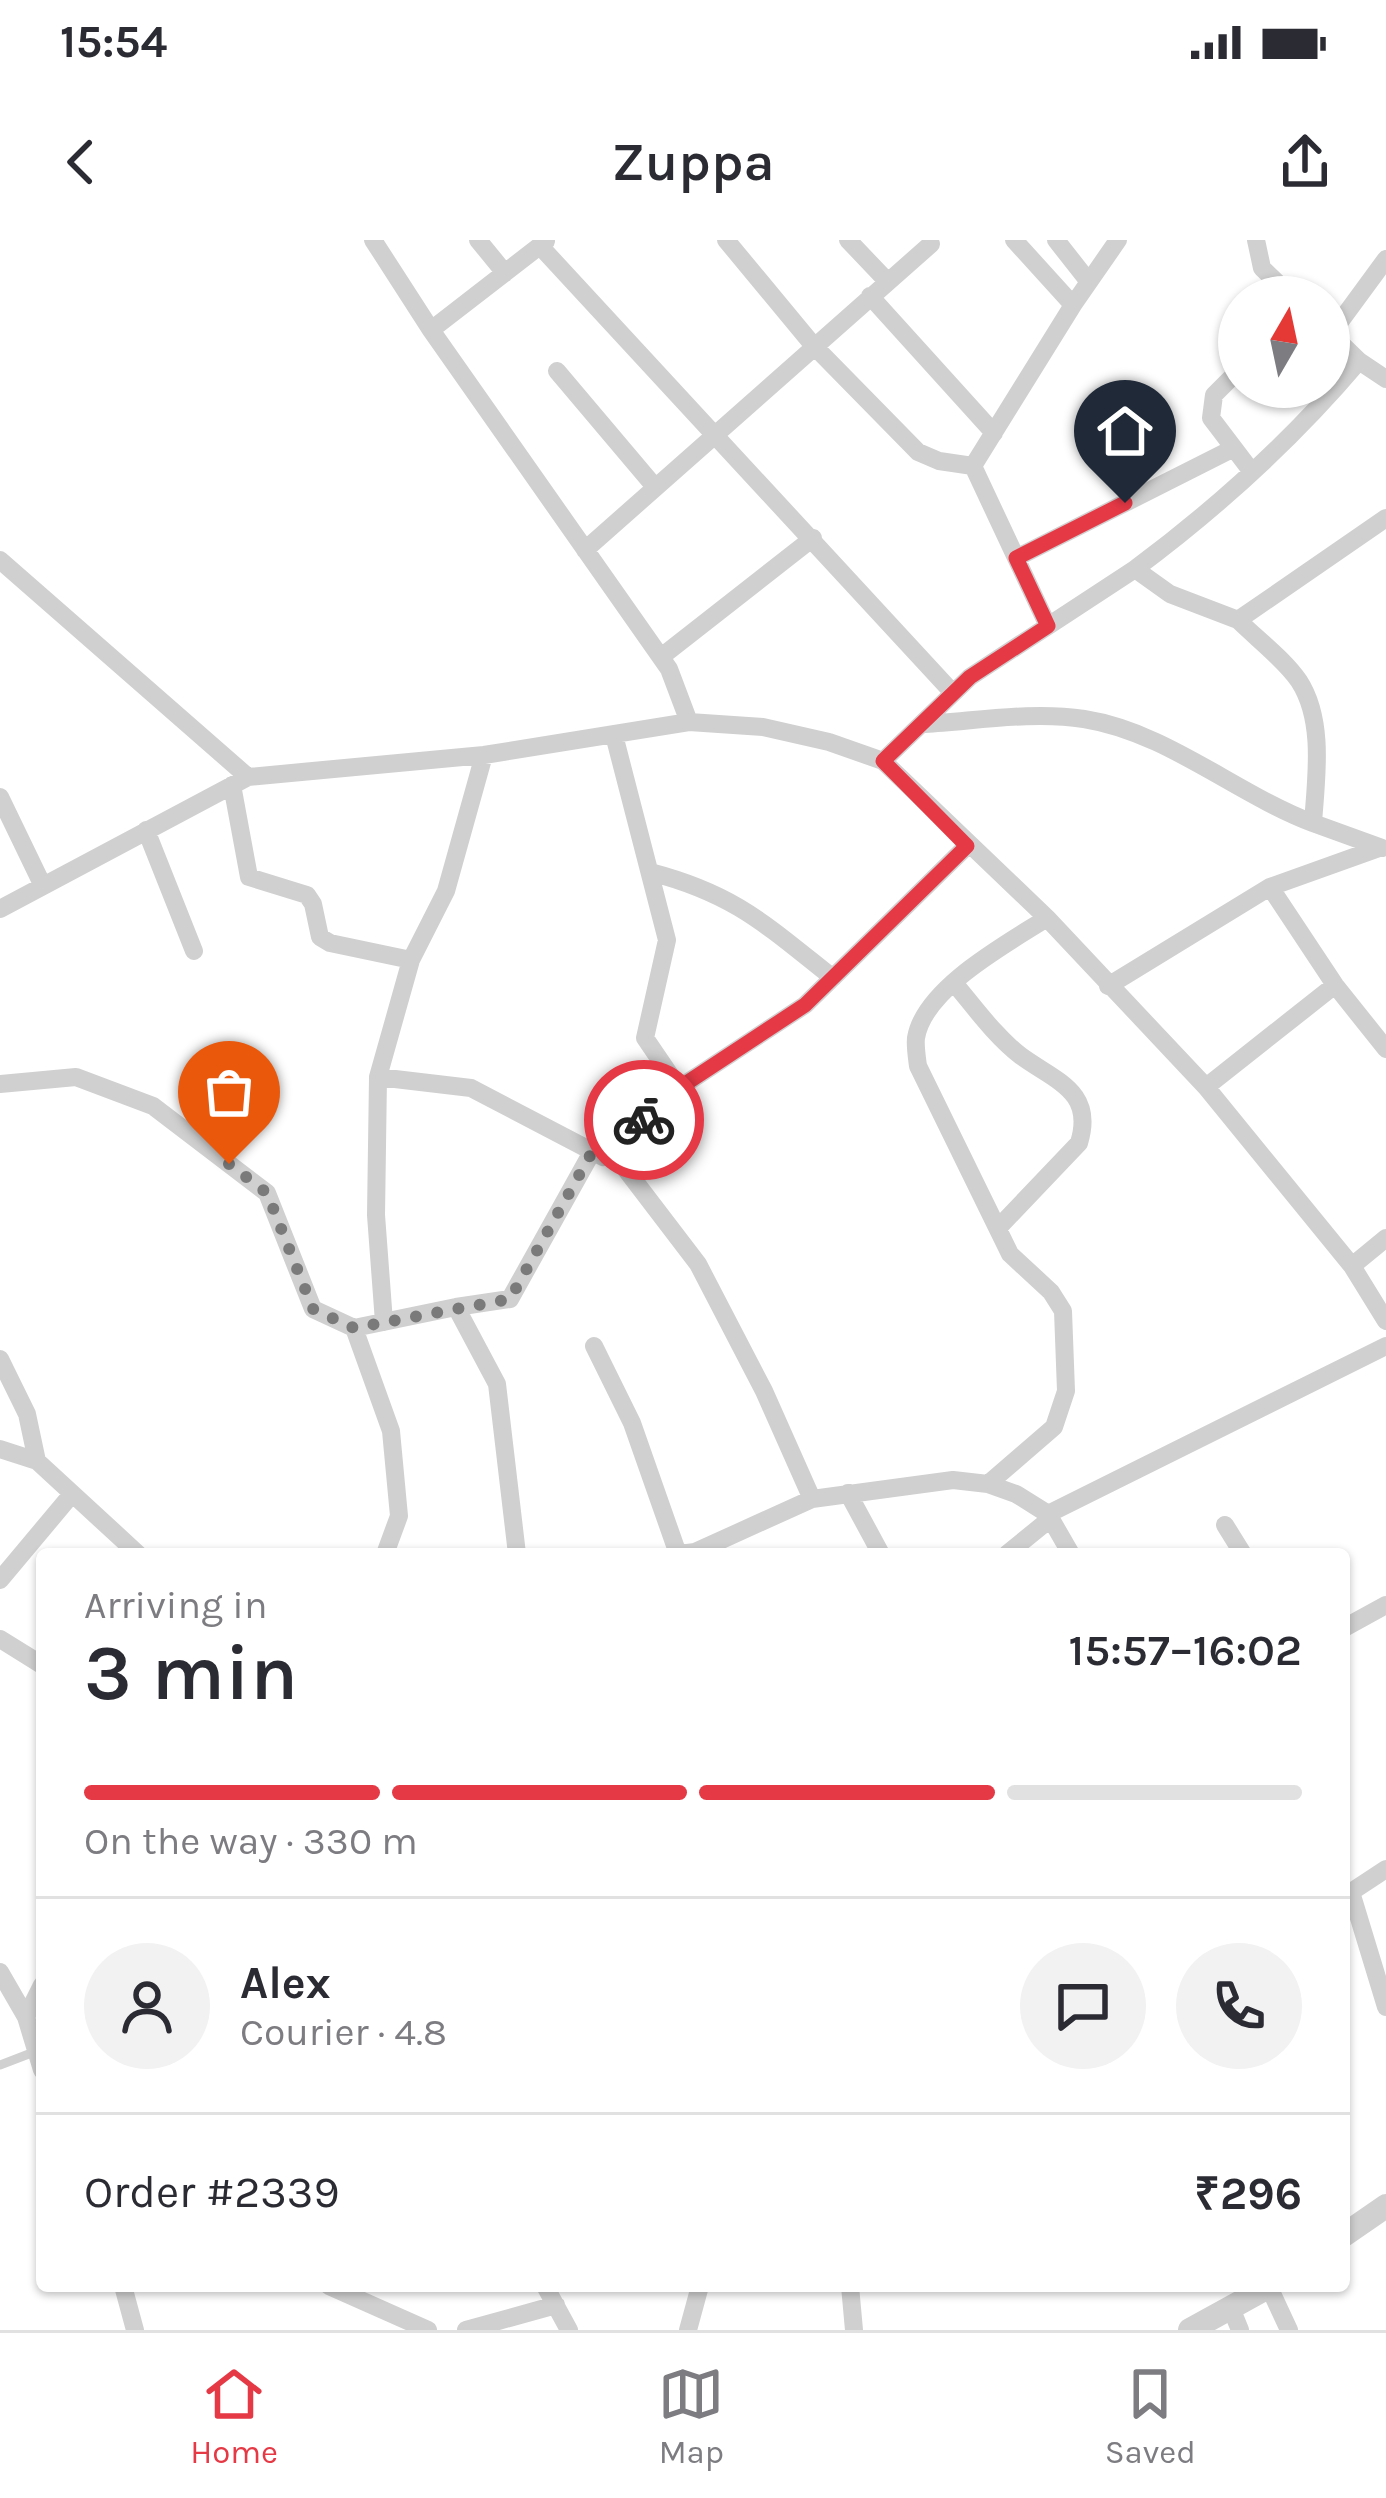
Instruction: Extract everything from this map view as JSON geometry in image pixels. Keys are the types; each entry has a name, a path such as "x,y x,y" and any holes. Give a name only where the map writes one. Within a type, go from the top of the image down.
{"street":[{"path":"373,240 661,657 680,691 689,722"},
{"path":"478,240 505,273"},
{"path":"726,240 813,346 918,452 973,466"},
{"path":"848,240 887,281"},
{"path":"1014,240 1073,305"},
{"path":"1056,240 1089,282"},
{"path":"973,466 1118,240"},
{"path":"1256,240 1262,268 1270,276"},
{"path":"431,330 543,243 953,693"},
{"path":"585,550 932,244"},
{"path":"1350,307 1386,259"},
{"path":"870,296 994,433"},
{"path":"1350,352 1386,379"},
{"path":"883,761 970,677 1135,569 1252,472 1312,416 1359,361"},
{"path":"557,371 655,488"},
{"path":"1218,391 1211,418 1252,472"},
{"path":"1016,558 1234,448"},
{"path":"973,466 1048,626"},
{"path":"1238,620 1386,518"},
{"path":"661,657 813,538"},
{"path":"0,560 240,781 249,878 307,895 320,938 411,960"},
{"path":"1135,569 1170,594 1238,620 1299,681 1310,706 1318,758 1313,823"},
{"path":"925,724 1084,719 1131,733 1276,809 1383,848"},
{"path":"0,909 240,781 484,755 689,722 763,727 829,742 883,761 1047,918 1206,1087 1352,1266 1386,1322"},
{"path":"614,735 667,940 645,1038 679,1088"},
{"path":"384,1322 376,1215 378,1076 411,960 446,891 484,755"},
{"path":"0,797 42,884"},
{"path":"146,830 194,951"},
{"path":"0,1084 76,1077 153,1106 267,1193 313,1309 354,1328 510,1299 602,1151 679,1088 805,1005 967,846"},
{"path":"1108,986 1270,887 1383,848"},
{"path":"650,872 713,891 742,906 833,977"},
{"path":"1270,887 1335,985 1386,1049"},
{"path":"988,1484 1054,1427 1066,1391 1063,1311 1051,1292 1010,1254 918,1066 916,1037 925,1015 955,984 1047,918"},
{"path":"955,984 1020,1055 1056,1076 1083,1110 1079,1143 999,1227"},
{"path":"1206,1087 1335,985"},
{"path":"378,1076 471,1088 602,1151 698,1264 764,1391 812,1499"},
{"path":"1352,1266 1386,1238"},
{"path":"456,1307 497,1384 517,1548"},
{"path":"354,1328 391,1431 399,1516 388,1548"},
{"path":"594,1346 685,1548"},
{"path":"1014,1548 1049,1516 1386,1346"},
{"path":"0,1359 27,1414 37,1461"},
{"path":"0,1449 37,1461 131,1548"},
{"path":"699,1548 812,1499 953,1480 988,1484 1016,1494 1049,1516 1068,1548"},
{"path":"848,1493 878,1548"},
{"path":"0,1580 72,1494"},
{"path":"1225,1525 1239,1548"},
{"path":"1350,1625 1386,1605"},
{"path":"0,1639 36,1661"},
{"path":"1350,1893 1386,1869"},
{"path":"1350,1900 1386,2007"},
{"path":"0,1972 26,2017 36,2051"},
{"path":"26,2017 36,1997"},
{"path":"1350,2231 1386,2206"},
{"path":"126,2292 136,2330"},
{"path":"342,2292 422,2329"},
{"path":"548,2292 569,2330"},
{"path":"688,2330 698,2292"},
{"path":"851,2292 854,2330"},
{"path":"1190,2330 1235,2319 1264,2292"},
{"path":"1272,2292 1288,2330"},
{"path":"466,2330 556,2306"}],"lane":[{"path":"0,2065 36,2061"}],"way so far":[{"path":"229,1164 267,1193 313,1309 354,1328 510,1299 592,1152 603,1157 644,1120"}],"route":[{"path":"644,1120 679,1088 805,1005 967,846 883,761 970,677 1048,626 1016,558 1125,503"}]}
